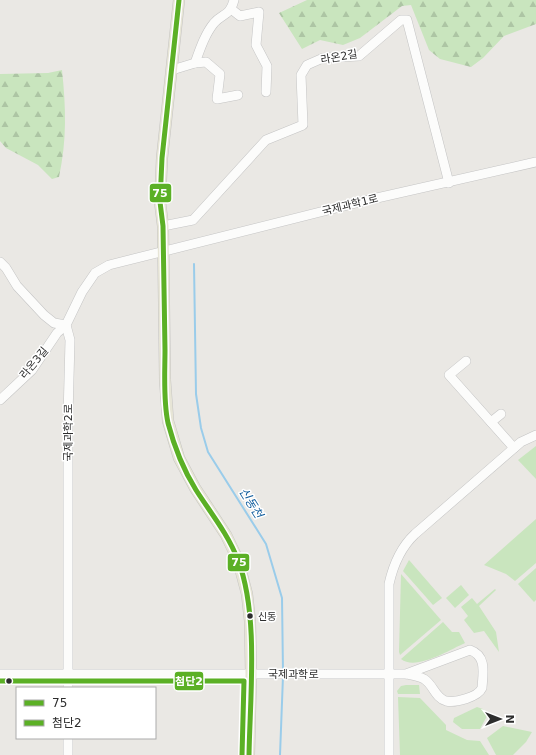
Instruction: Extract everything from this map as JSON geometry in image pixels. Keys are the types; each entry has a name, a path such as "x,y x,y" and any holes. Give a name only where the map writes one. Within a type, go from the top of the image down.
{"main road":[{"path":"179,0 162,158 160,202 164,252 165,380 168,421 179,458 194,488 226,535 238,560 247,594 250,621 252,674 249,755"}],"street":[{"path":"195,63 202,43 215,22 231,10 234,0"},
{"path":"231,10 240,16 259,12 256,45 267,66 266,92"},
{"name":"라온2길","path":"163,226 193,220 266,140 303,125 301,75 308,65 323,58 360,56 401,20 407,20 449,183"},
{"path":"172,70 195,63 206,62 220,74 217,98 238,95"},
{"name":"국제과학1로","path":"164,252 368,200 449,183 536,162"},
{"path":"0,262 6,268 17,286 44,315 54,323 66,325 82,292 95,273 109,265 164,252"},
{"name":"라온3길","path":"0,400 32,370 58,333 66,325"},
{"name":"국제과학2로","path":"66,325 70,340 68,417 68,687"},
{"path":"466,362 449,375 514,448"},
{"path":"491,422 501,414"},
{"path":"389,755 389,584 392,567 410,538 521,442 536,435"},
{"path":"470,650 477,653 482,658 482,688 475,695 453,701 446,701 440,698 431,685 424,679 406,674 470,650"},
{"name":"국제과학로","path":"0,674 406,674"},
{"path":"68,739 68,755"}],"green space":[{"path":"307,0 536,0 536,24 504,36 483,58 471,67 440,59 429,50 411,5 402,6 360,38 343,45 320,40 302,49 279,13"},
{"path":"62,70 65,137 59,177 52,179 38,165 6,148 0,141 0,74 48,73"},
{"path":"536,446 536,479 518,460"},
{"path":"536,519 536,563 515,581 506,574 484,565"},
{"path":"409,560 442,598 433,605 403,571"},
{"path":"536,568 536,600 534,602 518,584"},
{"path":"401,574 441,620 400,655 399,652"},
{"path":"461,585 469,595 455,608 446,598"},
{"path":"495,589 496,590 479,606 496,632 499,652 484,631 474,633 464,620 468,616 461,607 472,598 477,604"},
{"path":"443,622 452,632 459,632 465,643 424,661 415,663 407,662 401,659"},
{"path":"419,685 420,694 398,694 397,691 401,686"},
{"path":"398,697 420,698 446,725 446,730 467,740 480,741 489,755 400,755"},
{"path":"477,707 483,709 487,716 480,729 462,729 453,722 454,718"},
{"path":"503,726 532,732 526,742 513,755 496,755 487,738"}],"waterway":[{"name":"신동천","path":"194,264 196,394 201,428 208,452 266,544 282,598 283,672"},
{"name":"신동천","path":"280,755 283,676"}],"transit line":[{"name":"75","path":"179,0 162,158 160,202 163,226 165,405 170,432 183,466 191,482 234,550 245,582 249,605 252,656 249,755"},
{"name":"첨단2","path":"0,681 244,681 242,755"}],"place":[{"name":"신동","path":"250,616"}]}
